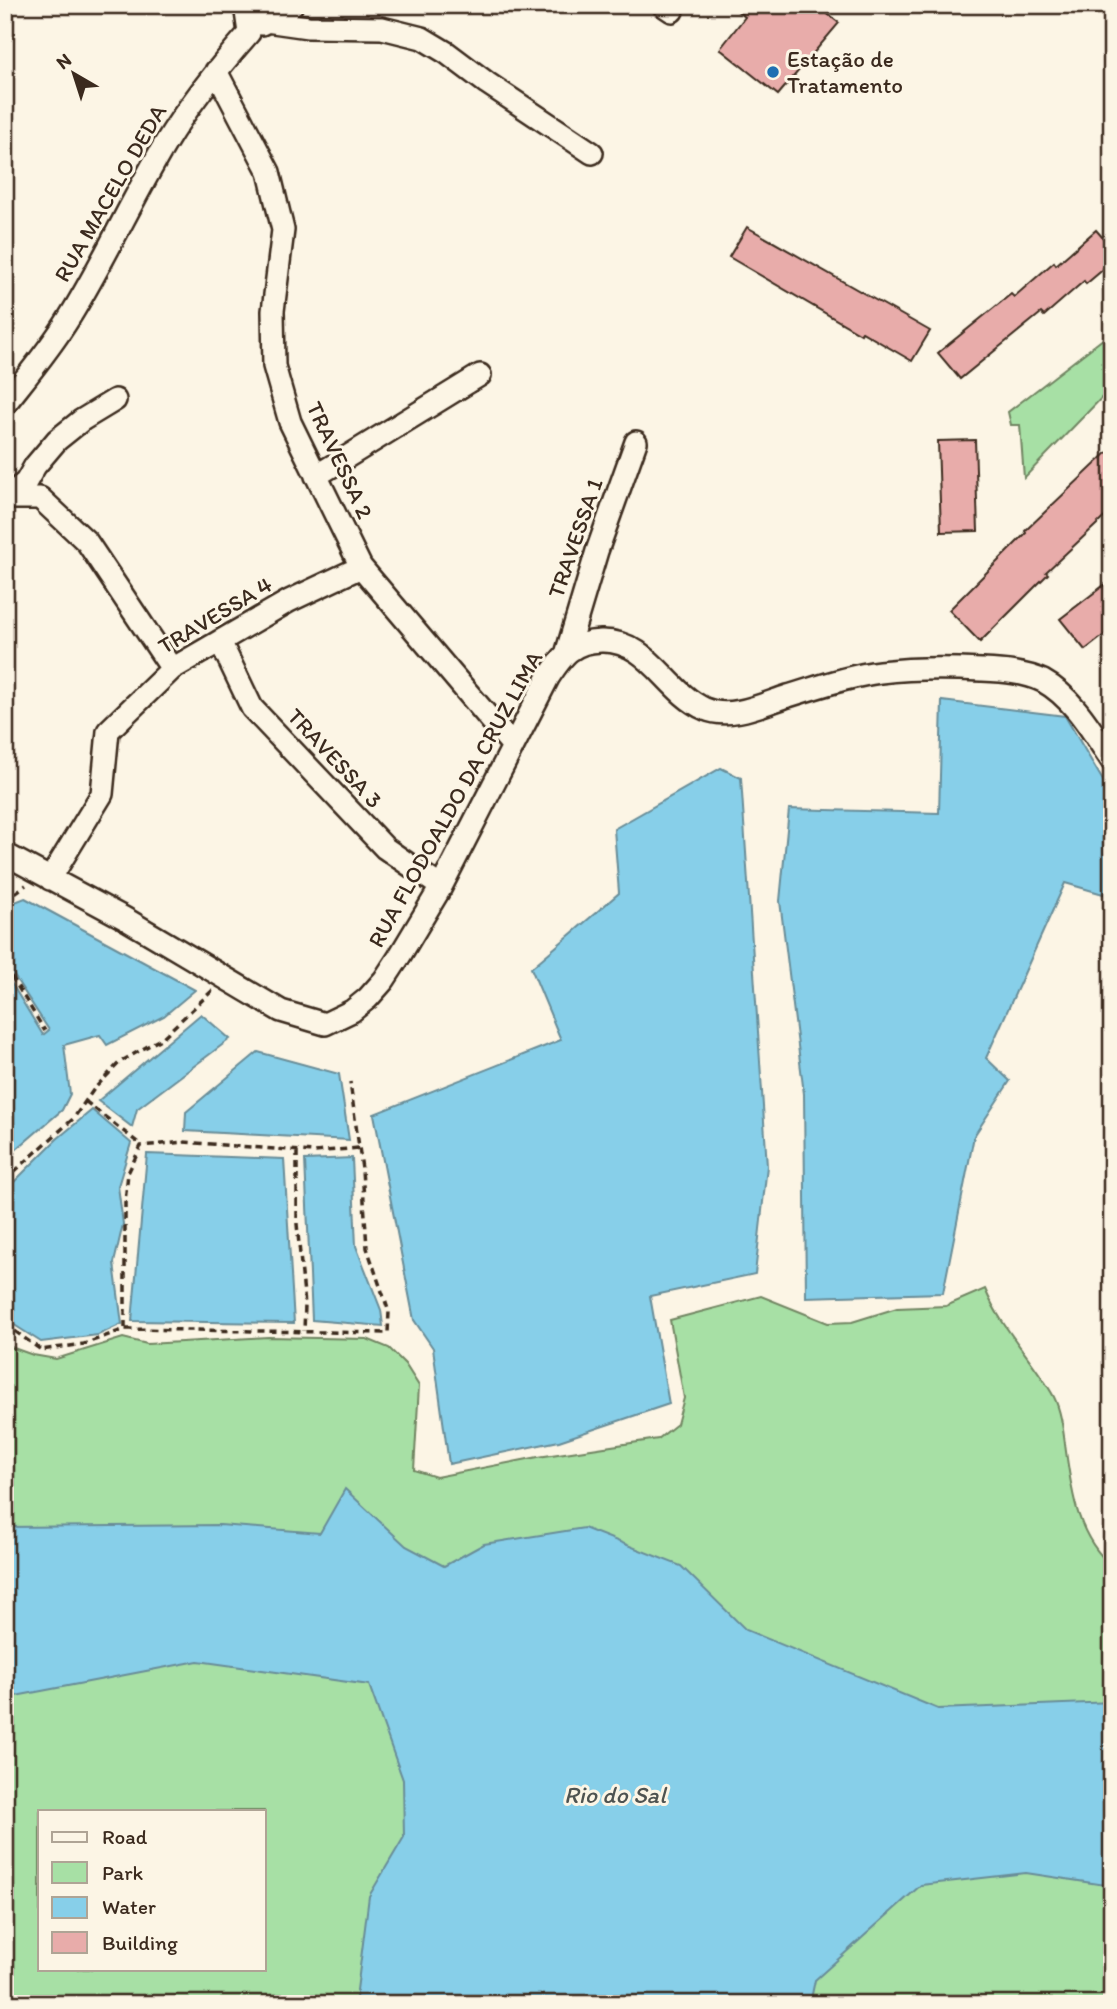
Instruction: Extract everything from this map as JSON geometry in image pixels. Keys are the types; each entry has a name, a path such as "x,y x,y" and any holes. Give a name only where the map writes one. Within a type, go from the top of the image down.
{"street":[{"path":"245,5 249,33"},
{"name":"RUA MACELO DEDA","path":"5,404 47,352 70,317 166,143 216,71 249,33 292,5"},
{"path":"267,21 308,27 382,27 422,38 592,153"},
{"name":"TRAVESSA 2","path":"216,71 269,172 283,230 273,311 274,366 290,422 361,567 513,746"},
{"path":"316,476 480,375"},
{"path":"5,498 26,481 57,440 82,420 115,400"},
{"name":"TRAVESSA 1","path":"567,651 583,591 636,442"},
{"path":"5,498 40,498 87,542 172,669"},
{"name":"TRAVESSA 4","path":"45,877 102,794 108,731 172,669 289,601 361,567"},
{"name":"TRAVESSA 3","path":"220,641 252,708 385,848 441,887"},
{"name":"RUA FLODOALDO DA CRUZ LIMA","path":"5,854 124,918 274,1007 295,1017 326,1024 360,1005 384,980 441,887 548,678 567,651 597,641 625,645 645,656 692,701 706,709 727,712 879,672 953,668 1031,676 1044,681 1073,706 1112,761"}],"path":[{"path":"5,900 45,877"},
{"path":"5,966 45,1031"},
{"path":"5,1180 73,1119 85,1101 120,1062 162,1038 225,979"},
{"path":"5,1324 41,1350 84,1344 125,1329 388,1333 389,1312 367,1248 351,1082"},
{"path":"85,1101 141,1146 184,1142 314,1152 359,1148"},
{"path":"125,1329 125,1202 128,1173 141,1146"},
{"path":"297,1151 297,1224 305,1305 304,1332"}],"green space":[{"path":"1112,332 1112,387 1024,478 1020,425 1011,425 1008,412"},
{"path":"985,1289 1000,1318 1054,1397 1060,1414 1077,1510 1090,1540 1112,1566 1112,2004 5,2004 5,1345 33,1355 56,1359 123,1338 147,1344 268,1337 367,1339 389,1348 405,1364 419,1386 414,1470 436,1477 538,1457 658,1439 677,1424 684,1398 670,1320 761,1296 828,1323 852,1322 897,1308 946,1306"}],"water":[{"path":"942,701 1065,716 1112,796 1112,890 1110,896 1065,883 986,1058 1010,1081 974,1136 943,1293 806,1297 804,1094 780,901 789,809 939,813"},
{"path":"721,768 741,778 767,1166 755,1274 650,1296 669,1404 559,1441 449,1464 433,1348 414,1320 374,1114 561,1040 531,968 619,893 614,829"},
{"path":"25,898 195,990 164,1016 107,1045 100,1035 64,1045 70,1094 62,1110 5,1159 5,973 43,1035 49,1030 5,962 5,906"},
{"path":"201,1014 230,1039 137,1109 132,1127 98,1101"},
{"path":"258,1052 339,1074 349,1140 185,1131 186,1112"},
{"path":"92,1110 131,1143 118,1186 123,1224 114,1263 122,1324 98,1335 41,1342 5,1319 5,1191 57,1139"},
{"path":"147,1154 284,1159 294,1323 132,1321"},
{"path":"352,1158 356,1246 381,1310 383,1326 312,1320 305,1160"},
{"name":"Rio do Sal","path":"345,1489 406,1546 444,1566 484,1544 584,1528 681,1566 746,1630 938,1709 1112,1702 1112,1886 1026,1873 921,1885 815,1980 810,2004 352,2004 356,1998 369,1896 404,1837 403,1780 369,1685 198,1661 5,1698 5,1527 220,1525 320,1533"}],"building":[{"name":"Estação de Tratamento","path":"730,5 816,5 839,23 778,95 720,49 745,17"},
{"path":"747,227 930,331 912,361 729,257"},
{"path":"1096,230 1112,248 1112,262 1086,284 1084,281 1044,316 1041,313 960,379 938,353 1011,294 1014,297 1054,262 1056,265"},
{"path":"975,440 978,531 941,532 938,441"},
{"path":"1112,448 1112,510 1046,572 1048,574 980,642 949,610 1026,533 1025,531"},
{"path":"1112,579 1112,629 1085,650 1060,619"}],"place":[{"name":"Estação de Tratamento","path":"773,72"}]}
